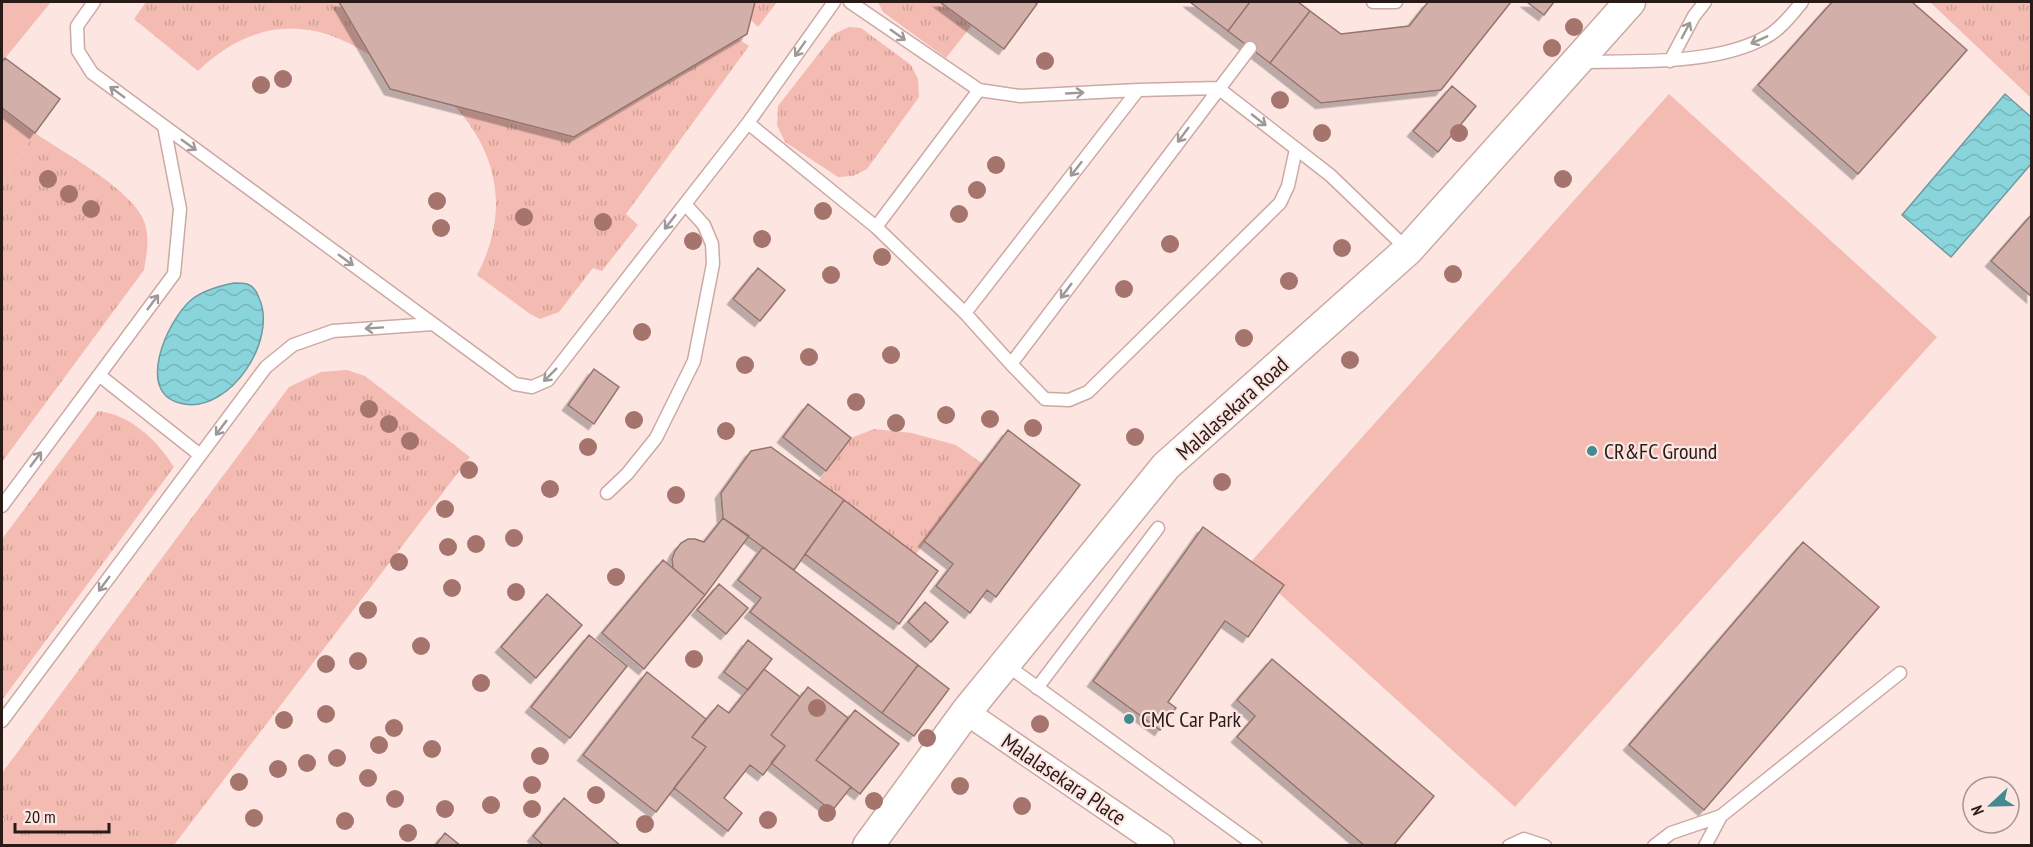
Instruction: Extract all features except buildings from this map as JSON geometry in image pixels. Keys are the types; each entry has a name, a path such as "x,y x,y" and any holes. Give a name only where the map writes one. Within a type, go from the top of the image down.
{"street":[{"name":"Malalasekara Road","path":"868,846 966,712 1166,466 1408,250 1630,2"},
{"name":"Malalasekara Place","path":"966,712 1162,846"}],"lane":[{"path":"93,2 77,26 78,51 92,73 514,384 532,387 548,380 748,123 834,2"},
{"path":"850,2 979,90 1020,96 1218,88 1329,175 1408,250"},
{"path":"1374,2 1396,2"},
{"path":"1670,61 1694,16 1705,2"},
{"path":"1576,62 1670,61 1737,50 1768,36 1802,2"},
{"path":"1011,364 1250,48"},
{"path":"876,227 979,90"},
{"path":"965,313 1138,90"},
{"path":"748,123 876,227 965,313 1045,399 1068,400 1088,392 1280,203 1288,186 1296,149"},
{"path":"2,506 174,274 180,209 164,126"},
{"path":"607,493 627,474 656,438 694,361 713,264 712,244 704,225 685,204"},
{"path":"2,721 266,367 293,345 333,331 433,324"},
{"path":"99,375 200,455"},
{"path":"1037,688 1158,528"},
{"path":"1005,664 1256,846"},
{"path":"1654,846 1671,833 1721,816 1900,673"},
{"path":"1705,846 1721,816"},
{"path":"1509,846 1524,838 1545,846"}],"green space":[{"path":"2,2 51,2 2,62"},
{"path":"146,2 339,2 371,56 348,43 325,34 303,29 282,29 260,33 239,41 218,54 198,71 134,19"},
{"path":"755,2 777,2 758,27 750,19"},
{"path":"878,2 940,2 972,25 946,58 883,12"},
{"path":"1930,2 2031,2 2031,98"},
{"path":"849,27 861,28 911,65 918,79 919,97 867,169 853,176 838,177 785,142 777,125 778,106 834,34"},
{"path":"738,39 749,46 626,214 638,225 602,271 593,268 559,312 540,319 477,275 493,230 496,208 495,186 482,144 470,124 454,105"},
{"name":"CR&FC Ground","path":"1669,94 1937,337 1515,807 1248,565"},
{"path":"2,108 35,133 2,183"},
{"path":"35,133 108,182 133,204 146,228 147,249 144,270 2,462 2,183"},
{"path":"347,370 365,376 470,457 174,845 2,845 4,819 2,816 2,773 289,387 321,372"},
{"path":"98,411 110,413 142,430 160,447 174,467 2,700 2,539"},
{"path":"874,429 912,433 956,445 983,464 916,554 818,482 851,438"}],"water":[{"path":"2005,94 2031,117 2031,164 1951,257 1902,215"},
{"path":"234,283 247,284 256,291 258,296 263,315 262,333 256,352 233,385 218,397 201,403 184,404 169,398 160,387 157,373 159,357 173,324 191,300 211,289"}],"place":[{"name":"CR&FC Ground","path":"1592,451"},
{"name":"CMC Car Park","path":"1129,719"}]}
